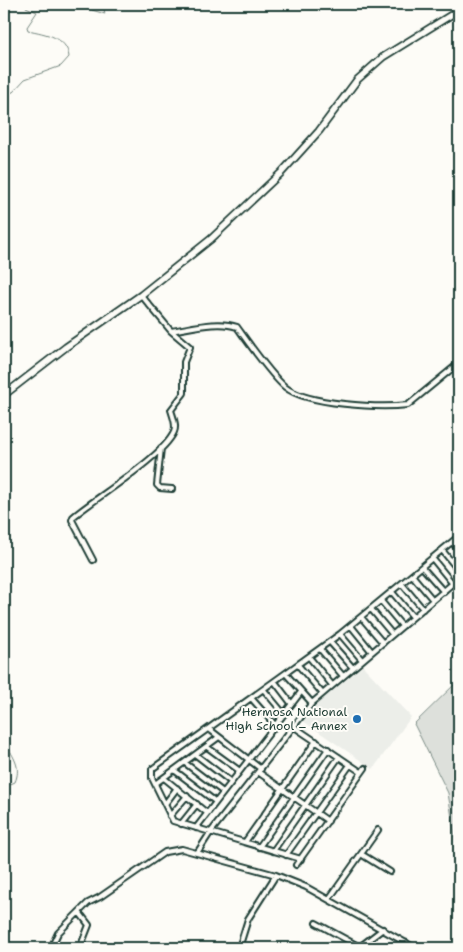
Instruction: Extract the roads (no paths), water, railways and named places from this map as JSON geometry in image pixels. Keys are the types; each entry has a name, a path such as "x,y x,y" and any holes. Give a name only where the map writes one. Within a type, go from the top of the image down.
{"street":[{"path":"4,395 66,347 141,295 212,239 282,172 318,131 357,80 383,57 459,10"},
{"path":"93,560 72,520 73,517 125,480 161,448 174,433 175,425 171,410 184,393 184,362 190,346 171,330 141,295"},
{"path":"171,330 230,324 237,328 285,387 299,395 316,401 408,406 459,363"},
{"path":"161,448 157,485 160,488 172,489"},
{"path":"301,859 173,821 152,778 152,769 320,650 459,536"},
{"path":"452,542 459,550"},
{"path":"442,550 459,570"},
{"path":"432,558 453,584"},
{"path":"422,567 444,592"},
{"path":"412,575 433,600"},
{"path":"197,853 210,833 312,703 459,578"},
{"path":"402,584 423,609"},
{"path":"392,592 413,617"},
{"path":"382,601 402,626"},
{"path":"371,609 392,634"},
{"path":"361,617 383,643"},
{"path":"351,626 372,652"},
{"path":"340,634 362,660"},
{"path":"330,642 353,668"},
{"path":"320,650 343,676"},
{"path":"309,657 332,685"},
{"path":"298,665 322,693"},
{"path":"286,674 312,703"},
{"path":"275,682 292,703"},
{"path":"264,690 284,714"},
{"path":"196,828 301,692"},
{"path":"252,699 274,725"},
{"path":"293,726 362,772"},
{"path":"209,729 259,771 328,820"},
{"path":"155,784 219,737"},
{"path":"245,842 316,741"},
{"path":"207,747 240,771"},
{"path":"259,847 328,749"},
{"path":"196,755 231,782"},
{"path":"272,851 339,757"},
{"path":"185,763 223,792"},
{"path":"286,855 350,764"},
{"path":"296,865 364,768"},
{"path":"174,770 216,802"},
{"path":"164,778 208,812"},
{"path":"165,804 177,788"},
{"path":"170,816 187,796"},
{"path":"181,824 197,804"},
{"path":"329,899 378,830"},
{"path":"51,948 58,933 79,912 165,852 182,849 276,875 329,899 415,948"},
{"path":"361,854 390,872"},
{"path":"239,948 248,919 276,875"},
{"path":"79,912 89,925 80,948"},
{"path":"316,923 359,948 383,929"},
{"path":"401,948 407,943"}],"waterway":[{"path":"4,94 13,92 25,79 61,66 69,57 67,50 60,41 48,35 28,30 27,27 37,12 26,7 25,4"},
{"path":"84,4 92,10 105,14 103,4"},
{"path":"4,787 15,782 17,777 16,764 8,747"}],"place":[{"name":"Hermosa National High School – Annex","path":"357,719"}]}
